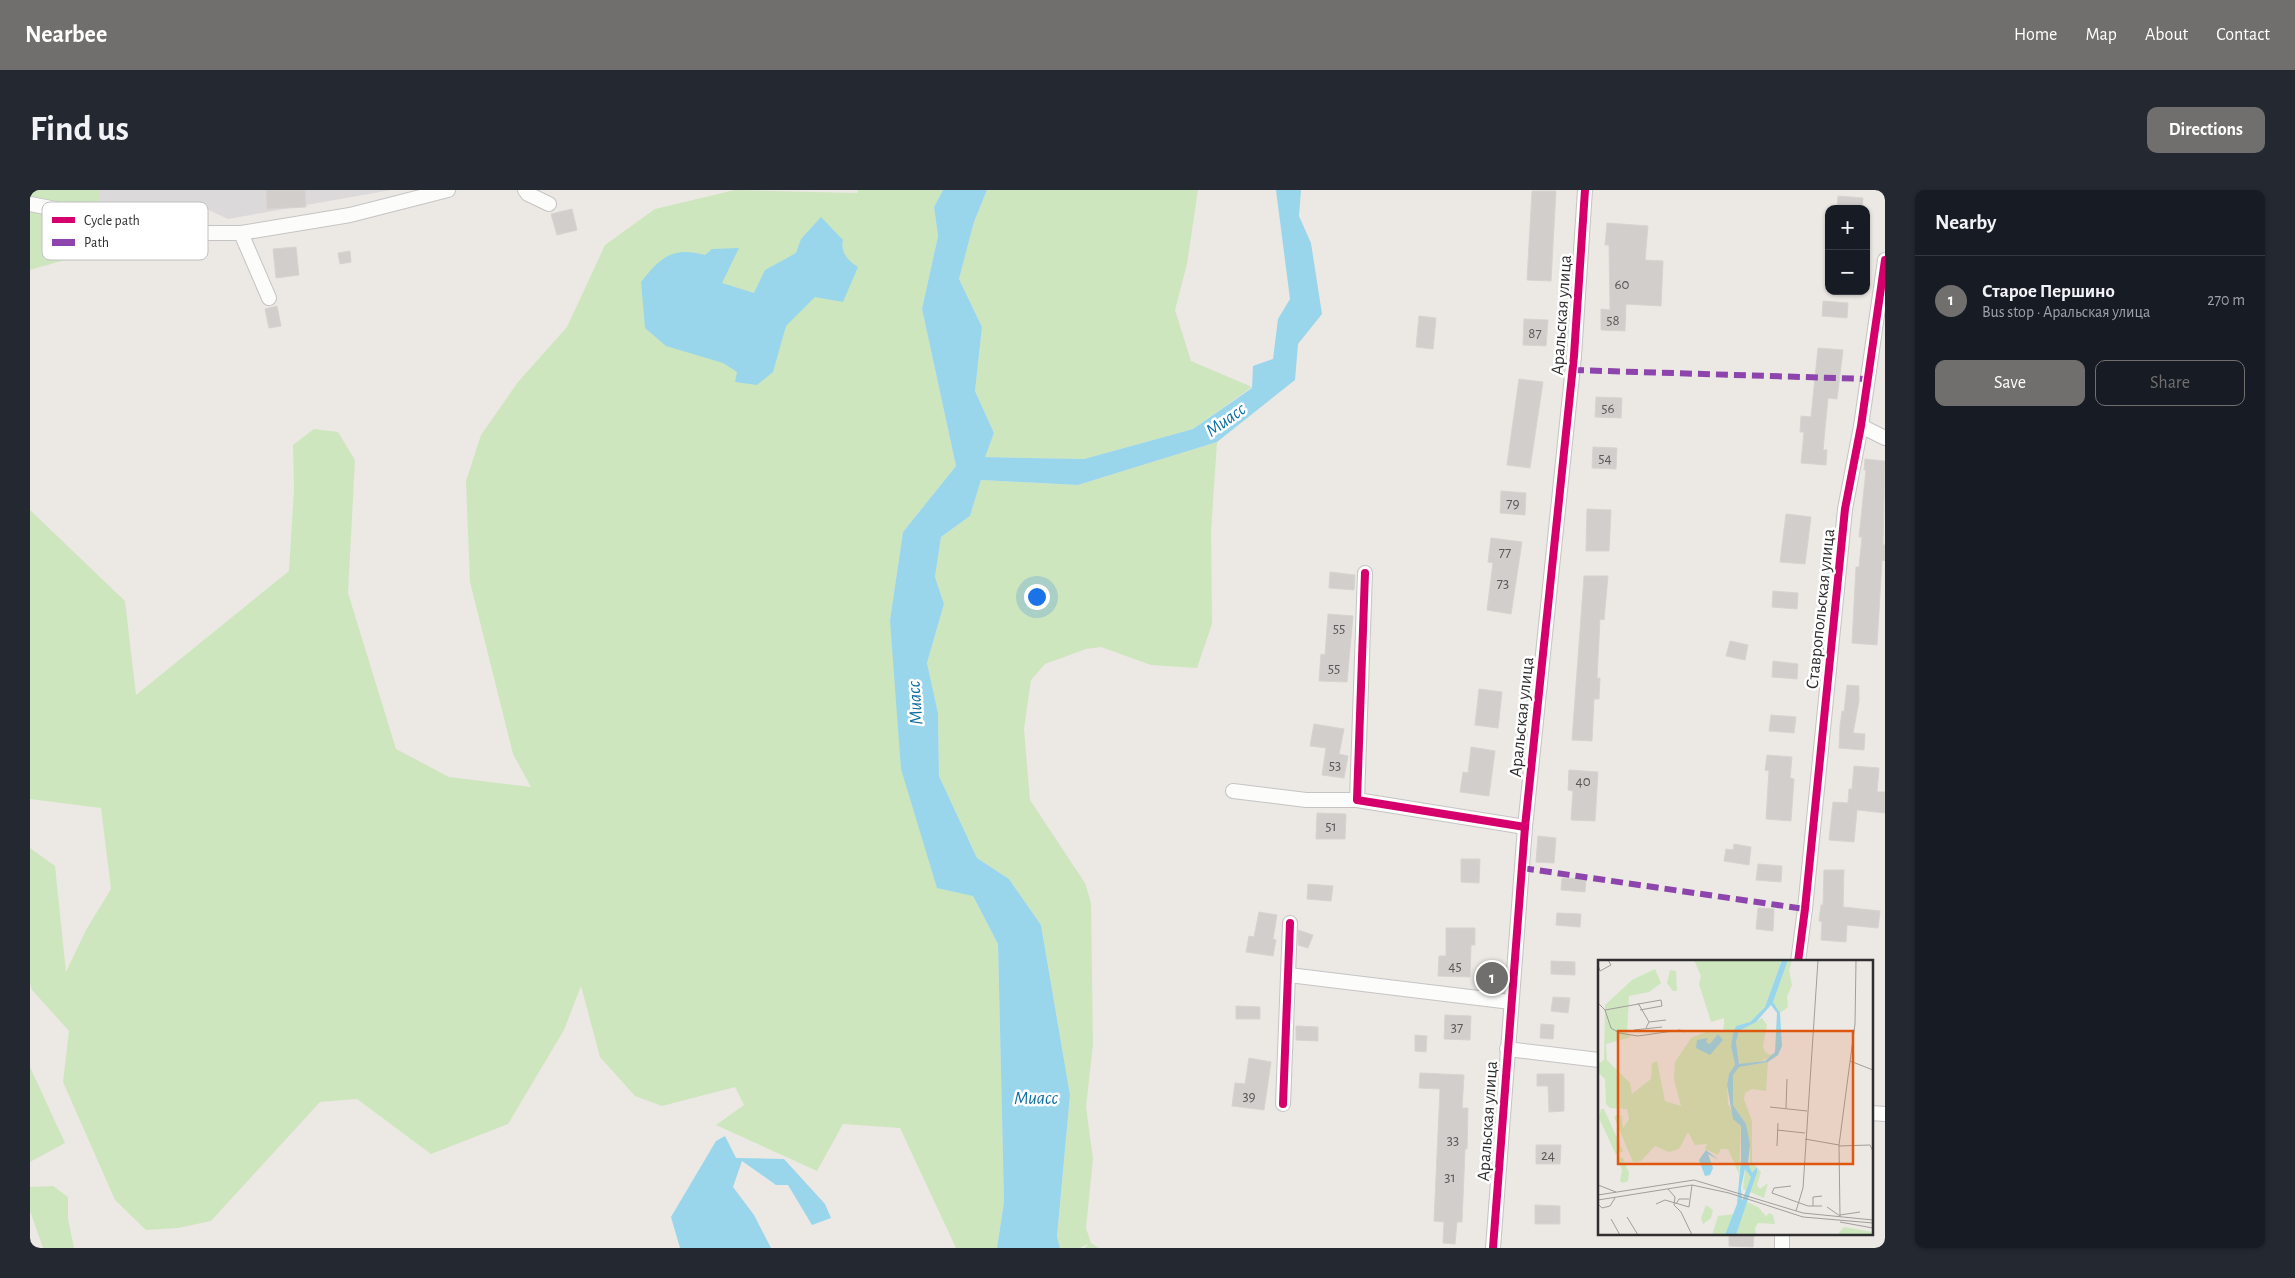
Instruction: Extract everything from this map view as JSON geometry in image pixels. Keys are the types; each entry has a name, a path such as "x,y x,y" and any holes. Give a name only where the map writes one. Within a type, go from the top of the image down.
{"street":[{"path":"208,233 241,233 350,215 448,190"},
{"path":"525,190 528,194 549,204"},
{"name":"Аральская улица","path":"1493,1248 1525,827 1573,363 1585,190"},
{"path":"241,233 270,298"},
{"name":"Ставропольская улица","path":"1798,960 1845,509 1861,426 1885,260"},
{"path":"1861,426 1885,438"},
{"path":"1357,800 1365,573"},
{"path":"1233,791 1306,800 1357,800 1525,827"},
{"path":"1283,1104 1290,923"},
{"path":"1289,975 1511,1002"},
{"path":"1507,1049 1598,1060"},
{"path":"1872,1113 1885,1114"}],"shaded area":[{"path":"99,190 391,190 228,219 208,210 208,202 98,202"}],"green space":[{"path":"30,190 99,190 99,202 42,202 42,260 65,260 30,270"},
{"path":"735,190 857,193 858,190 943,190 934,207 938,236 922,309 956,466 903,532 890,620 973,896 998,944 1004,1202 997,1248 956,1248 900,1128 843,1124 817,1171 716,1125 744,1105 735,1087 662,1106 635,1096 600,1057 581,986 564,1030 508,1124 431,1154 357,1099 320,1102 211,1221 178,1228 146,1230 115,1200 63,1082 69,1031 32,990 30,983 30,848 55,866 66,972 86,930 111,889 101,808 30,799 30,510 125,601 136,695 289,571 294,489 293,445 314,429 338,432 355,460 348,593 396,749 449,777 531,787 513,754 470,582 466,481 481,435 518,382 567,327 605,245 655,209"},
{"path":"987,190 1198,190 1187,264 1175,310 1191,361 1252,387 1193,429 1084,459 984,457 994,433 975,391 982,327 959,279 974,222"},
{"path":"1217,442 1211,532 1212,624 1197,668 1151,665 1101,647 1086,649 1045,664 1031,680 1024,729 1030,800 1085,883 1091,903 1093,1044 1086,1107 1093,1159 1086,1228 1091,1243 1099,1248 1085,1248 1088,1244 1080,1248 1060,1248 1057,1238 1070,1095 1041,925 1009,879 977,858 939,776 938,713 927,663 944,604 935,577 941,537 970,516 981,480 1078,485"},
{"path":"30,1067 65,1143 30,1162"},
{"path":"53,1186 68,1197 68,1219 74,1248 43,1248 30,1211 30,1187"}],"water":[{"name":"Миасс","path":"943,190 987,190 974,222 959,279 982,327 975,391 994,433 985,457 1084,459 1193,429 1252,388 1253,366 1273,359 1278,319 1290,299 1276,190 1301,190 1299,216 1311,243 1322,314 1298,344 1295,380 1217,442 1078,485 981,480 970,516 941,537 935,577 944,604 927,663 938,713 939,776 977,858 1009,879 1041,925 1070,1095 1057,1237 1060,1248 997,1248 1004,1202 998,944 973,896 937,888 901,769 890,620 903,532 956,466 922,309 938,236 934,207"},
{"path":"821,217 843,240 842,244 846,256 858,267 843,302 815,297 786,326 773,372 757,385 735,382 737,372 723,363 666,346 645,328 641,282 654,266 668,256 684,252 705,255 712,249 739,248 722,283 754,293 765,270 796,253 801,239"},
{"path":"725,1136 736,1158 784,1159 825,1204 831,1218 812,1225 788,1185 776,1185 742,1161 733,1187 754,1215 771,1248 680,1248 671,1217 716,1141"}],"building":[{"path":"266,190 305,190 306,207 267,209"},
{"path":"1532,191 1556,191 1551,281 1527,280"},
{"path":"1838,196 1863,198 1862,205 1837,205"},
{"path":"572,209 577,230 557,235 551,214"},
{"path":"1607,223 1648,226 1645,260 1663,261 1661,306 1626,304 1625,331 1601,330 1601,309 1610,310 1609,245 1605,245"},
{"path":"296,247 299,275 276,278 273,249"},
{"path":"350,251 351,262 340,264 338,253"},
{"path":"1823,301 1848,303 1847,318 1822,316"},
{"path":"277,306 281,326 269,328 265,309"},
{"path":"1419,316 1436,318 1433,349 1416,347"},
{"path":"1524,319 1548,320 1546,346 1523,345"},
{"path":"1818,348 1843,350 1837,399 1828,398 1823,450 1827,450 1826,465 1801,463 1804,432 1800,432 1801,416 1811,417"},
{"path":"1519,379 1543,382 1530,468 1507,465"},
{"path":"1596,397 1622,398 1621,418 1595,417"},
{"path":"1593,447 1617,448 1616,469 1592,468"},
{"path":"1865,459 1885,461 1883,545 1885,545 1885,561 1882,560 1877,645 1852,643 1856,567 1859,567 1862,537 1859,537 1866,470 1864,470"},
{"path":"1501,491 1526,493 1525,515 1500,513"},
{"path":"1587,509 1611,510 1609,551 1586,551"},
{"path":"1786,514 1811,517 1805,564 1780,562"},
{"path":"1491,538 1522,542 1511,614 1487,610 1493,563 1488,562"},
{"path":"1330,572 1355,575 1354,590 1329,588"},
{"path":"1584,576 1608,576 1604,620 1600,619 1597,678 1600,678 1599,699 1594,699 1592,741 1572,740"},
{"path":"1773,591 1798,593 1797,609 1772,607"},
{"path":"1328,614 1353,616 1347,682 1319,681 1321,654 1325,655"},
{"path":"1730,641 1748,645 1745,660 1726,656"},
{"path":"1773,661 1798,664 1797,679 1772,677"},
{"path":"1847,685 1859,686 1859,701 1853,733 1865,734 1864,750 1839,748 1840,726 1842,711 1844,712"},
{"path":"1479,689 1502,692 1498,728 1475,725"},
{"path":"1771,715 1796,717 1794,733 1769,731"},
{"path":"1314,724 1344,729 1339,754 1348,756 1344,778 1322,775 1326,748 1310,746"},
{"path":"1471,747 1495,751 1489,796 1460,792 1463,772 1468,773"},
{"path":"1767,755 1792,757 1790,778 1794,779 1791,821 1766,819 1769,771 1765,770"},
{"path":"1854,766 1879,768 1877,792 1885,792 1885,813 1857,810 1854,842 1829,840 1833,802 1848,803 1849,789 1852,789"},
{"path":"1569,770 1598,772 1595,821 1571,820 1573,791 1568,790"},
{"path":"1317,813 1346,814 1345,839 1316,839"},
{"path":"1538,836 1556,838 1554,863 1536,862"},
{"path":"1734,844 1751,847 1749,865 1724,861 1726,849 1733,850"},
{"path":"1461,859 1480,859 1479,883 1461,882"},
{"path":"1758,864 1782,866 1781,882 1756,880"},
{"path":"1824,870 1844,870 1843,907 1880,911 1878,928 1847,925 1846,942 1821,940 1822,922 1819,921 1821,905 1823,905"},
{"path":"1562,878 1586,879 1585,892 1561,890"},
{"path":"1308,884 1333,886 1331,901 1307,899"},
{"path":"1758,908 1774,909 1773,931 1756,929"},
{"path":"1259,912 1277,915 1273,939 1276,940 1273,956 1246,952 1249,936 1254,937"},
{"path":"1557,913 1581,914 1580,927 1556,925"},
{"path":"1446,928 1475,928 1475,945 1471,945 1470,977 1438,976 1439,956 1446,956"},
{"path":"1298,930 1313,935 1308,948 1298,945"},
{"path":"1551,961 1575,962 1575,975 1551,974"},
{"path":"1553,997 1570,998 1568,1013 1551,1011"},
{"path":"1236,1006 1260,1007 1260,1019 1236,1019"},
{"path":"1445,1015 1471,1016 1470,1040 1444,1039"},
{"path":"1541,1024 1554,1025 1553,1039 1540,1038"},
{"path":"1296,1026 1318,1027 1318,1041 1296,1040"},
{"path":"1415,1035 1427,1036 1426,1052 1415,1051"},
{"path":"1249,1058 1271,1062 1264,1110 1232,1106 1235,1083 1245,1084"},
{"path":"1420,1073 1464,1075 1462,1108 1468,1108 1467,1149 1465,1149 1462,1222 1457,1222 1455,1244 1443,1243 1444,1222 1434,1221 1440,1089 1419,1088"},
{"path":"1537,1074 1564,1074 1564,1111 1549,1112 1548,1086 1537,1086"},
{"path":"1536,1145 1561,1145 1560,1164 1536,1164"},
{"path":"1535,1205 1560,1206 1560,1224 1535,1224"},
{"path":"1729,1236 1754,1236 1753,1247 1729,1246"}],"marked path":[{"path":"1572,370 1868,379"},
{"path":"1522,868 1805,909"}],"cycle path":[{"path":"1493,1248 1525,827 1574,356 1585,190"},
{"path":"1798,960 1845,509 1861,426 1885,260"},
{"path":"1365,573 1357,800 1525,827"},
{"path":"1283,1104 1290,923"}],"place":[{"name":"Старое Першино","path":"1492,978"}]}
